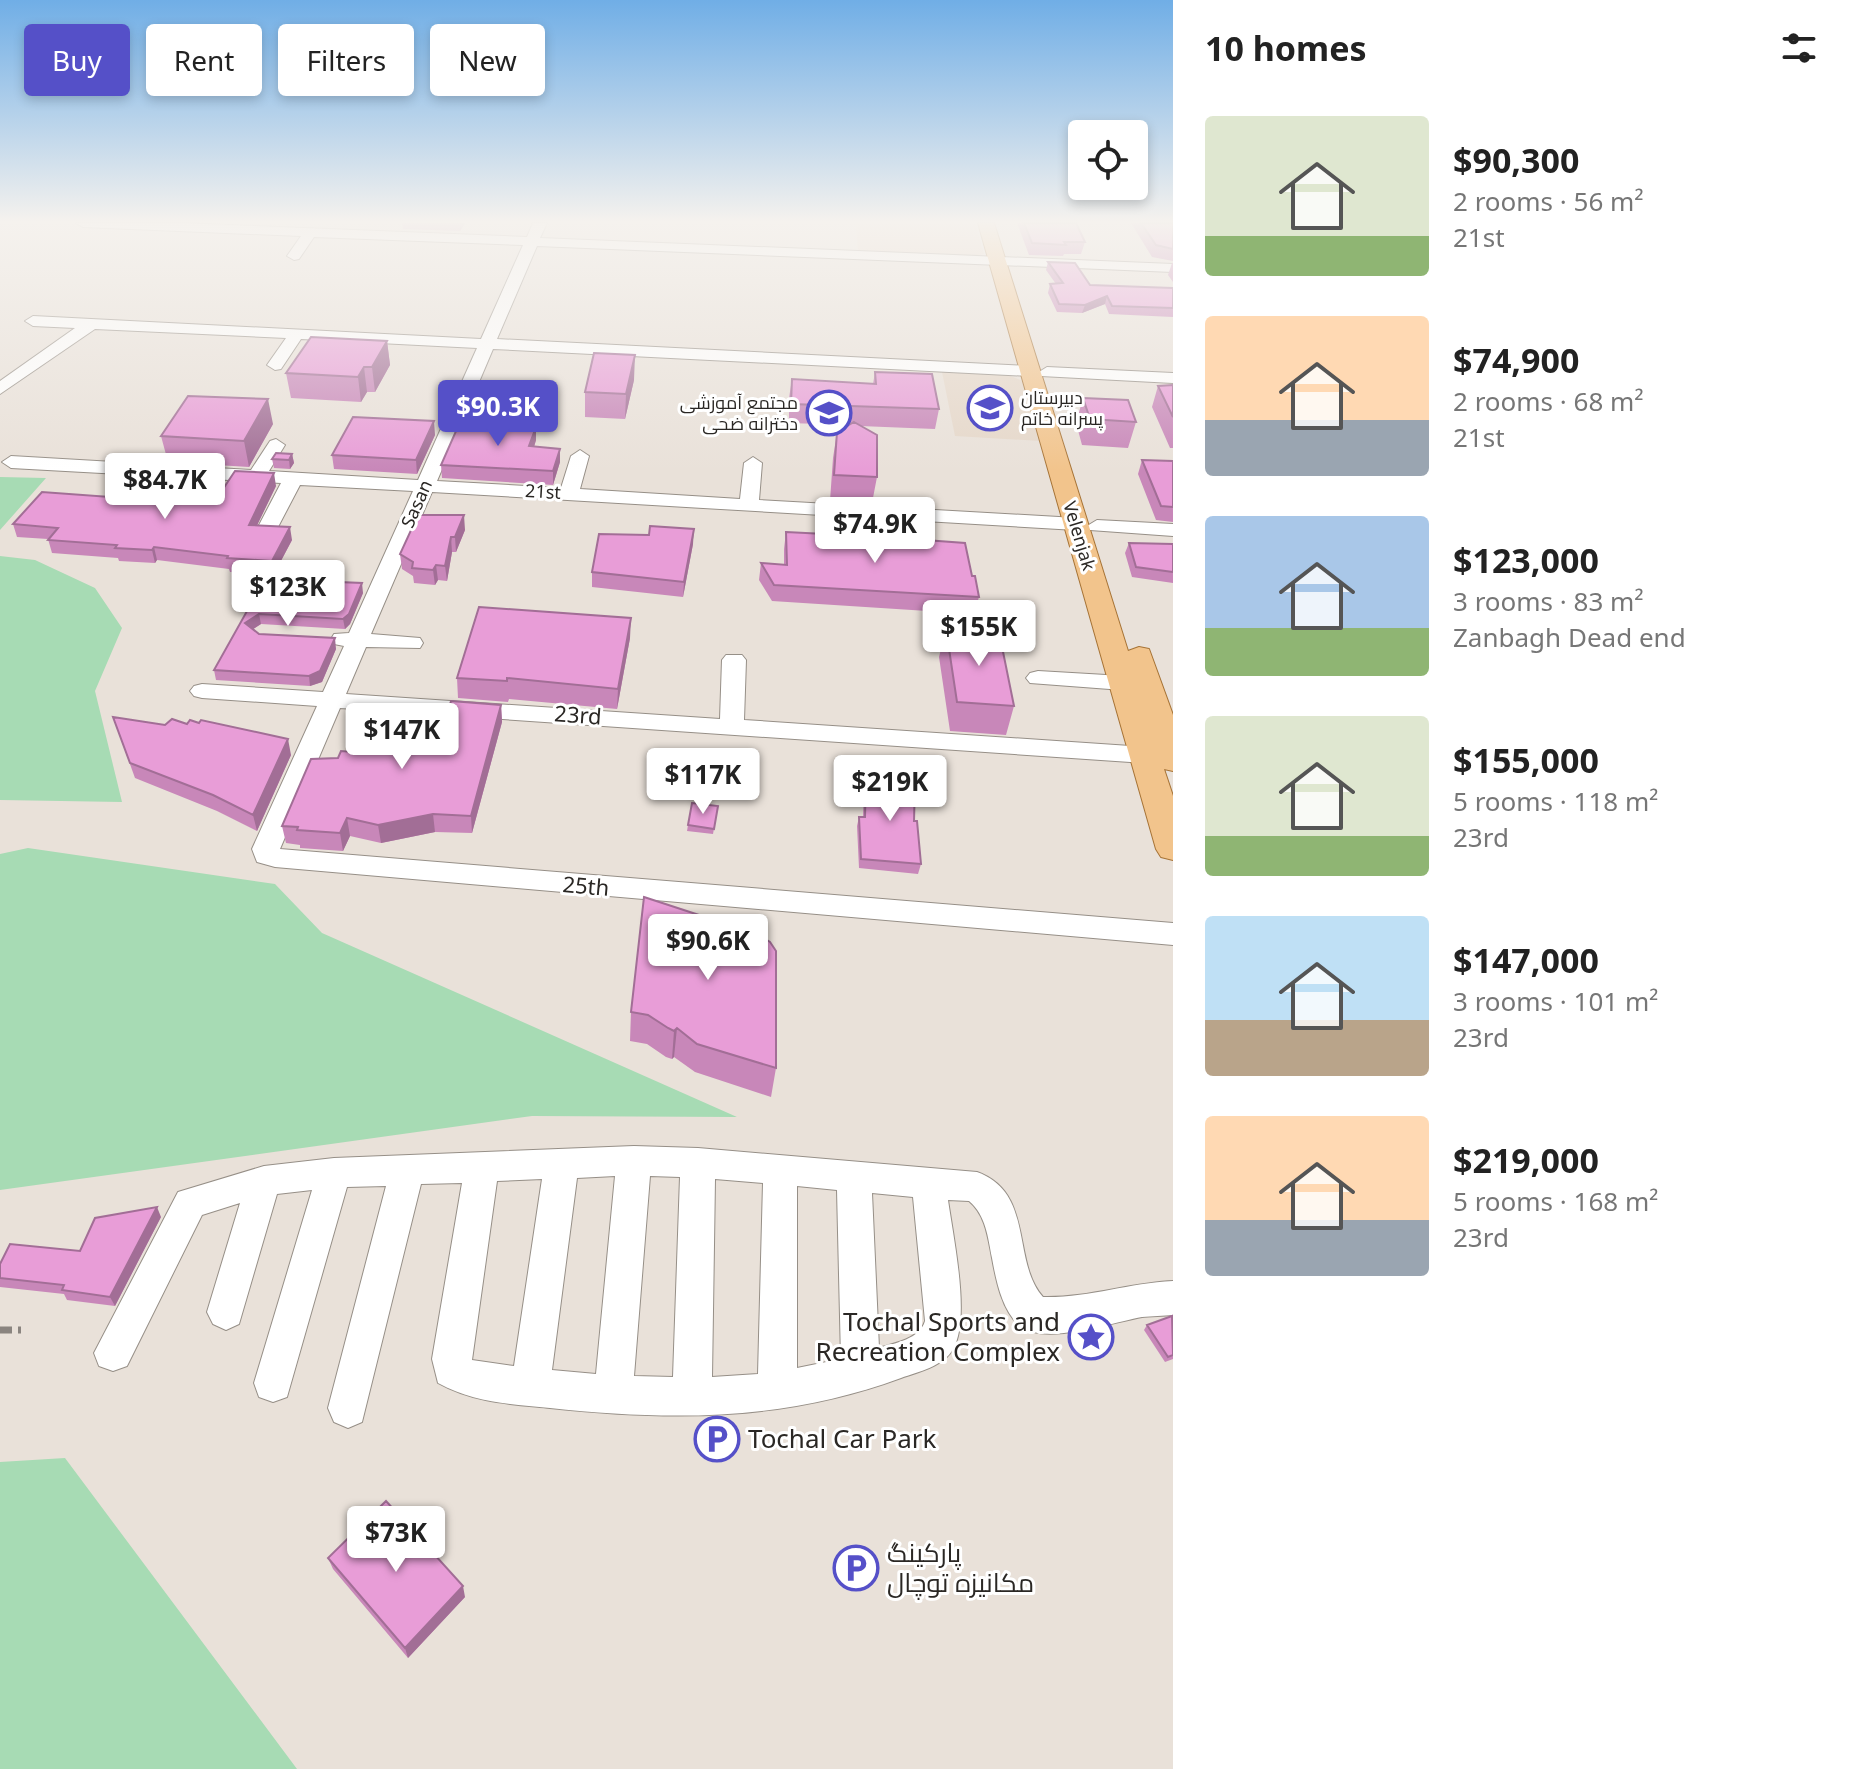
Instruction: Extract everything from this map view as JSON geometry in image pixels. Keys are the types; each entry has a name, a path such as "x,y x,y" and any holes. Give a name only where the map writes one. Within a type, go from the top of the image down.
{"main road":[{"name":"Velenjak","path":"1018,306 1086,525 1172,757"},
{"name":"Velenjak","path":"1086,525 1123,683 1173,849"}],"street":[{"name":"Sasan","path":"332,698 504,306"},
{"path":"33,321 1173,378"},
{"path":"0,389 91,324"},
{"path":"275,365 296,335"},
{"path":"257,476 276,445"},
{"path":"569,494 580,456"},
{"name":"21st","path":"11,462 1173,530"},
{"path":"749,505 753,463"},
{"path":"268,527 294,478"},
{"path":"316,638 412,643"},
{"path":"732,726 734,660"},
{"path":"1038,678 1123,683"},
{"name":"23rd","path":"202,691 1145,755"},
{"name":"25th","path":"332,698 266,849 267,855 800,905 1173,934"},
{"path":"613,1396 634,1161"},
{"path":"113,1353 190,1203 264,1181 334,1173 482,1166 634,1161 698,1163 977,1187 987,1192 995,1207 1022,1298 1034,1314 1078,1315 1142,1300 1163,1309"},
{"path":"530,1387 562,1163"},
{"path":"692,1399 698,1163"},
{"path":"482,1166 451,1359 452,1370 473,1378 613,1396 692,1399 777,1390 861,1374 923,1351 940,1337 944,1321 929,1183"},
{"path":"348,1408 407,1170"},
{"path":"777,1390 780,1170"},
{"path":"273,1383 334,1173"},
{"path":"854,1176 861,1374"},
{"path":"226,1312 264,1181"}],"path":[{"path":"0,1330 21,1330"}],"shaded area":[{"name":"دبیرستان پسرانه خاتم","path":"942,372 1008,375 1023,381 1041,441 955,436"}],"green space":[{"path":"0,477 46,478 0,530"},
{"path":"0,556 35,560 95,588 122,628 95,691 122,802 0,800"},
{"path":"28,848 275,884 322,933 737,1117 532,1116 0,1190 0,854"},
{"path":"65,1458 297,1769 0,1769 0,1462"}],"building":[{"path":"1112,306 1173,306 1173,308"},
{"path":"311,337 387,341 372,367 364,367 358,377 286,373"},
{"path":"594,353 635,355 626,394 585,392"},
{"path":"875,372 932,374 939,409 791,404 792,379 876,384"},
{"path":"1173,385 1173,417 1158,386"},
{"path":"188,396 268,399 244,441 161,436"},
{"path":"1083,398 1128,400 1136,422 1090,419"},
{"path":"353,417 434,421 416,460 332,455"},
{"path":"460,422 536,427 529,446 560,449 553,471 441,465"},
{"path":"854,422 877,435 877,477 834,475 837,432"},
{"path":"276,453 292,454 289,460 272,459"},
{"path":"1142,460 1173,461 1173,507 1161,506"},
{"path":"235,471 274,473 249,525 290,527 272,561 154,547 152,550 115,548 117,545 48,540 58,528 13,524 42,492 215,501"},
{"path":"418,515 464,515 455,537 451,537 445,566 436,565 433,570 412,568 413,562 400,554"},
{"path":"650,526 694,529 684,582 592,572 599,534 649,535"},
{"path":"786,532 965,543 979,597 774,585 761,563 787,565"},
{"path":"1129,543 1173,544 1173,572 1136,567"},
{"path":"265,579 362,583 349,614 343,619 259,614 245,623 259,634 335,638 320,671 309,676 214,670"},
{"path":"479,607 631,618 618,689 507,678 507,681 457,678"},
{"path":"946,629 999,632 1014,706 957,702"},
{"path":"451,701 501,705 471,816 433,814 378,825 347,818 340,833 282,826 311,759 338,758 341,751 379,754 398,704 449,708"},
{"path":"113,717 165,725 172,719 187,724 190,720 199,723 201,720 288,739 253,815 213,795 130,763"},
{"path":"866,777 915,783 914,821 917,821 921,864 861,859 859,817 865,817"},
{"path":"692,803 718,806 714,829 688,825"},
{"path":"644,897 757,934 770,942 776,951 776,1068 697,1044 677,1028 674,1031 648,1015 631,1012"},
{"path":"157,1207 110,1297 62,1290 64,1285 0,1278 0,1264 10,1244 80,1251 95,1218"},
{"path":"1172,1316 1173,1355 1168,1357 1147,1325"},
{"path":"386,1501 463,1586 405,1648 328,1558"}],"place":[{"name":"دبیرستان پسرانه خاتم","path":"990,408"},
{"name":"مجتمع آموزشی دخترانه ضحی","path":"829,413"},
{"name":"Tochal Sports and Recreation Complex","path":"1091,1337"},
{"name":"Tochal Car Park","path":"717,1439"},
{"name":"پارکینگ مکانیزه توچال","path":"856,1568"}]}
